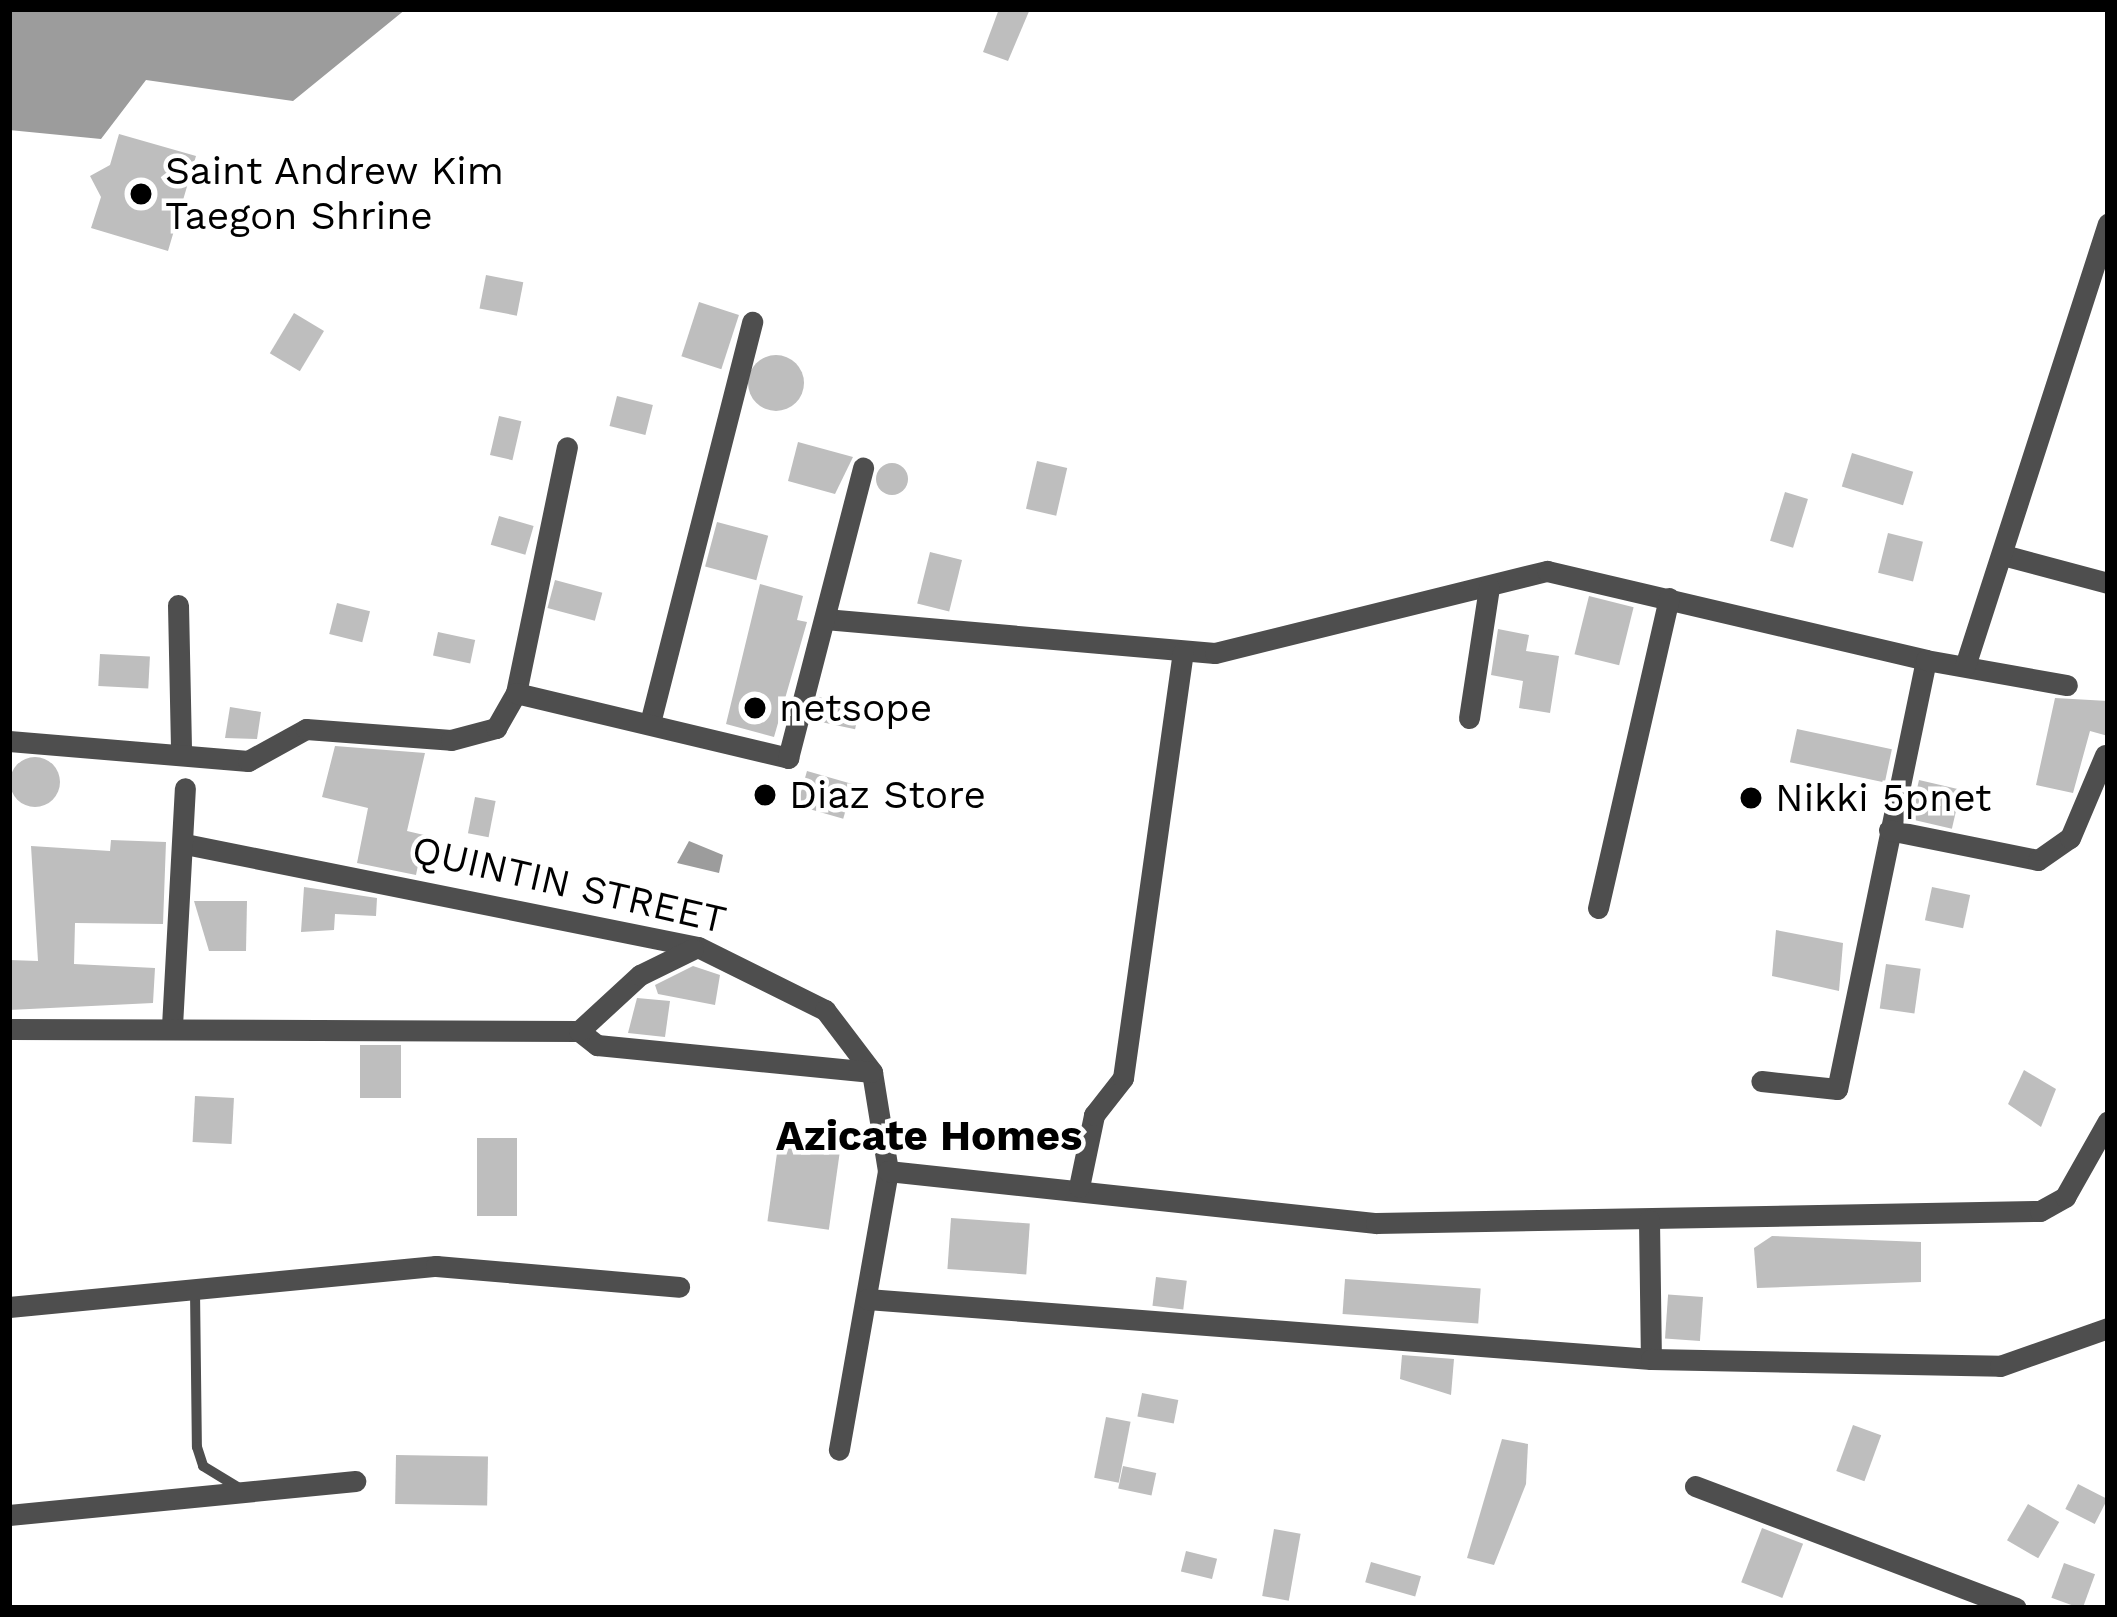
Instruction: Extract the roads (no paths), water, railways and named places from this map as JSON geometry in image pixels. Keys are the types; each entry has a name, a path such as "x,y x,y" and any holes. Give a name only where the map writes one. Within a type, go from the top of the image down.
{"street":[{"path":"1966,666 2108,224"},
{"path":"651,719 752,322"},
{"path":"9,741 181,749 248,761 306,729 451,740 496,728 516,693 567,448"},
{"path":"516,693 651,719 788,758 863,468"},
{"path":"2003,555 2108,583"},
{"path":"825,619 1183,652 1547,572 1926,660 2067,685"},
{"path":"1468,718 1489,588"},
{"path":"1598,908 1669,598"},
{"path":"178,604 181,749"},
{"path":"1079,1187 1094,1115 1123,1078 1183,652"},
{"path":"1761,1081 1837,1089 1926,660"},
{"path":"1889,830 2038,860 2071,838 2105,755"},
{"path":"172,1026 185,788"},
{"name":"QUINTIN STREET","path":"185,844 698,947 825,1010 872,1072 888,1171 839,1450"},
{"path":"579,1031 640,975 698,947"},
{"path":"9,1029 579,1031 597,1045 872,1072"},
{"path":"888,1171 1079,1187 1376,1223 2040,1211 2066,1197 2099,1160 2108,1121"},
{"path":"1648,1220 1651,1359"},
{"path":"9,1307 436,1266 679,1287"},
{"path":"867,1299 1651,1359 2000,1366 2108,1328"},
{"path":"9,1515 355,1481"},
{"path":"1695,1486 2016,1608"}],"lane":[{"path":"195,1291 196,1447 203,1466 242,1490"}],"place":[{"name":"Saint Andrew Kim Taegon Shrine","path":"141,194"},
{"name":"netsope","path":"755,708"},
{"name":"Diaz Store","path":"765,795"},
{"name":"Nikki 5pnet","path":"1751,798"}],"district":[{"name":"Azicate Homes","path":"929,1136"}]}
